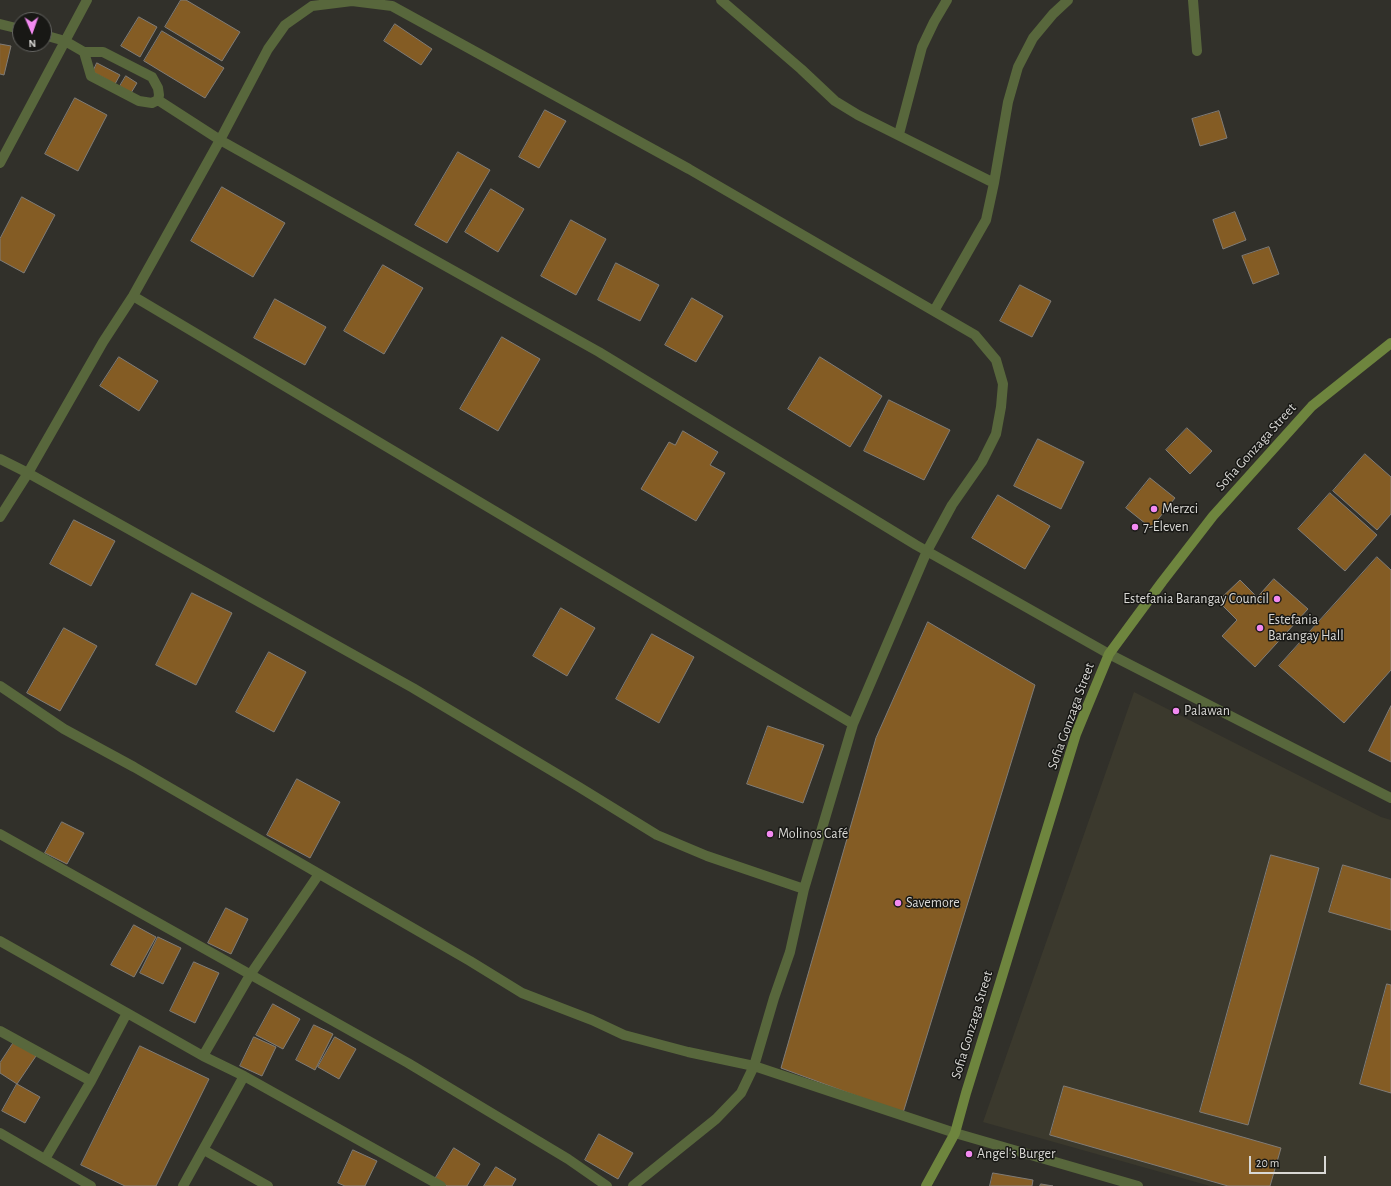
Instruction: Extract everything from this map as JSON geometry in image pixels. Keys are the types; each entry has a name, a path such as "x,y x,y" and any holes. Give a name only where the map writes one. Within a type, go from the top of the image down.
{"street":[{"path":"0,164 87,0"},
{"path":"721,0 835,101 858,115 899,134 994,183"},
{"path":"899,134 922,47 947,0"},
{"path":"934,311 986,220 1008,102 1018,67 1033,38 1053,14 1068,0"},
{"path":"1193,0 1197,51"},
{"path":"0,517 28,473 103,342 133,296 220,140 268,49 286,25 312,6 352,1 392,6 689,170 975,335 996,360 1003,384 1001,407 996,434 982,462 952,505 927,551 853,724 804,889 790,952 774,998 754,1066 741,1093 716,1119 633,1186"},
{"path":"0,24 12,27"},
{"path":"52,37 65,41 84,52 103,52 152,77 158,88 158,100"},
{"path":"84,52 90,76 139,101 152,103 158,100"},
{"path":"158,100 220,140 599,352 927,551 1109,654 1391,798"},
{"path":"133,296 853,724"},
{"name":"Sofia Gonzaga Street","path":"926,1186 955,1134 966,1093 1076,734 1109,654 1213,516 1312,406 1391,343"},
{"path":"0,459 28,473 413,688 657,835 707,856 804,889"},
{"path":"0,686 64,729 134,767 470,961 522,994 592,1020 624,1035 688,1052 754,1066 955,1134 1138,1186"},
{"path":"0,834 408,1063 568,1159 607,1186"},
{"path":"203,1056 250,975 318,874"},
{"path":"0,941 203,1056 244,1076 441,1186"},
{"path":"45,1159 91,1081 127,1013"},
{"path":"0,1031 91,1081"},
{"path":"183,1186 244,1076"},
{"path":"0,1133 91,1186"},
{"path":"204,1150 268,1186"}],"shaded area":[{"path":"1134,692 1381,817 1391,820 1391,1186 1210,1186 983,1122"}],"building":[{"path":"181,0 186,0 240,32 222,61 165,27"},
{"path":"139,17 157,27 140,57 121,46"},
{"path":"395,24 432,49 421,65 384,41"},
{"path":"162,31 224,68 205,98 144,61"},
{"path":"0,44 11,46 4,75 0,74"},
{"path":"97,63 120,75 115,84 93,72"},
{"path":"126,76 137,83 131,93 120,86"},
{"path":"75,98 107,115 78,171 45,154"},
{"path":"545,110 566,121 539,168 519,157"},
{"path":"1219,111 1227,138 1200,146 1192,119"},
{"path":"458,152 490,170 447,243 415,225"},
{"path":"222,187 285,223 253,277 191,241"},
{"path":"491,189 524,209 498,252 465,232"},
{"path":"22,197 55,215 24,273 0,260 0,239"},
{"path":"1235,212 1246,240 1223,249 1213,220"},
{"path":"571,220 606,239 576,295 541,276"},
{"path":"1269,247 1279,274 1253,284 1242,256"},
{"path":"616,263 659,285 640,321 598,300"},
{"path":"383,265 423,288 384,354 344,331"},
{"path":"1020,285 1051,301 1032,337 1000,321"},
{"path":"692,298 723,316 696,362 665,345"},
{"path":"275,299 326,327 305,365 254,338"},
{"path":"502,337 540,359 498,431 460,409"},
{"path":"119,357 158,381 139,411 100,386"},
{"path":"820,357 882,396 850,447 788,409"},
{"path":"889,400 950,430 924,480 864,451"},
{"path":"1187,428 1212,451 1190,474 1166,450"},
{"path":"683,431 718,452 710,465 725,473 696,521 641,489 669,442 675,445"},
{"path":"1038,439 1084,462 1061,509 1014,486"},
{"path":"1365,454 1391,477 1391,514 1377,530 1333,491"},
{"path":"1150,478 1175,498 1151,528 1126,508"},
{"path":"1330,493 1377,535 1345,571 1298,529"},
{"path":"998,495 1050,526 1025,569 972,538"},
{"path":"74,520 115,541 91,586 50,564"},
{"path":"1377,557 1391,570 1391,670 1344,723 1279,666"},
{"name":"Estefania Barangay Hall","path":"1274,579 1308,609 1255,667 1222,636 1237,620 1218,601 1240,580 1257,597"},
{"path":"192,593 232,613 196,685 156,665"},
{"path":"561,608 595,628 567,676 533,656"},
{"name":"Savemore","path":"928,622 1035,685 903,1113 781,1068 876,738"},
{"path":"64,628 97,646 60,711 27,693"},
{"path":"652,634 694,657 659,723 616,699"},
{"path":"269,652 306,672 274,732 236,712"},
{"path":"1391,706 1391,762 1369,751"},
{"path":"768,726 824,745 803,803 747,784"},
{"path":"297,779 340,802 310,858 267,835"},
{"path":"62,822 84,833 67,864 45,853"},
{"path":"1271,855 1319,868 1248,1125 1200,1112"},
{"path":"1343,865 1391,879 1391,930 1329,912"},
{"path":"226,908 248,919 231,954 208,943"},
{"path":"134,925 156,937 134,977 111,965"},
{"path":"158,937 181,948 163,984 140,973"},
{"path":"194,962 219,973 195,1023 170,1011"},
{"path":"1387,984 1391,985 1391,1093 1360,1084"},
{"path":"273,1004 300,1019 283,1049 256,1035"},
{"path":"314,1025 333,1034 315,1070 296,1060"},
{"path":"254,1037 276,1047 262,1076 240,1066"},
{"path":"335,1037 356,1049 339,1079 318,1067"},
{"path":"14,1042 36,1056 17,1084 0,1073 0,1063"},
{"path":"140,1046 209,1079 156,1186 125,1186 81,1165"},
{"path":"17,1084 40,1097 25,1123 2,1111"},
{"path":"1064,1086 1281,1148 1270,1186 1228,1186 1050,1135"},
{"path":"599,1134 633,1153 618,1179 585,1160"},
{"path":"454,1148 480,1164 467,1186 447,1186 435,1179"},
{"path":"353,1150 377,1161 365,1186 345,1186 338,1183"},
{"path":"496,1167 516,1179 512,1186 484,1186"},
{"path":"993,1173 1033,1180 1032,1186 990,1186"},
{"path":"1041,1184 1053,1186 1040,1186"}],"place":[{"name":"Merzci","path":"1154,509"},
{"name":"7-Eleven","path":"1135,527"},
{"name":"Estefania Barangay Council","path":"1277,599"},
{"name":"Estefania Barangay Hall","path":"1260,628"},
{"name":"Palawan","path":"1176,711"},
{"name":"Molinos Café","path":"770,834"},
{"name":"Savemore","path":"898,903"},
{"name":"Angel's Burger","path":"969,1154"}]}
